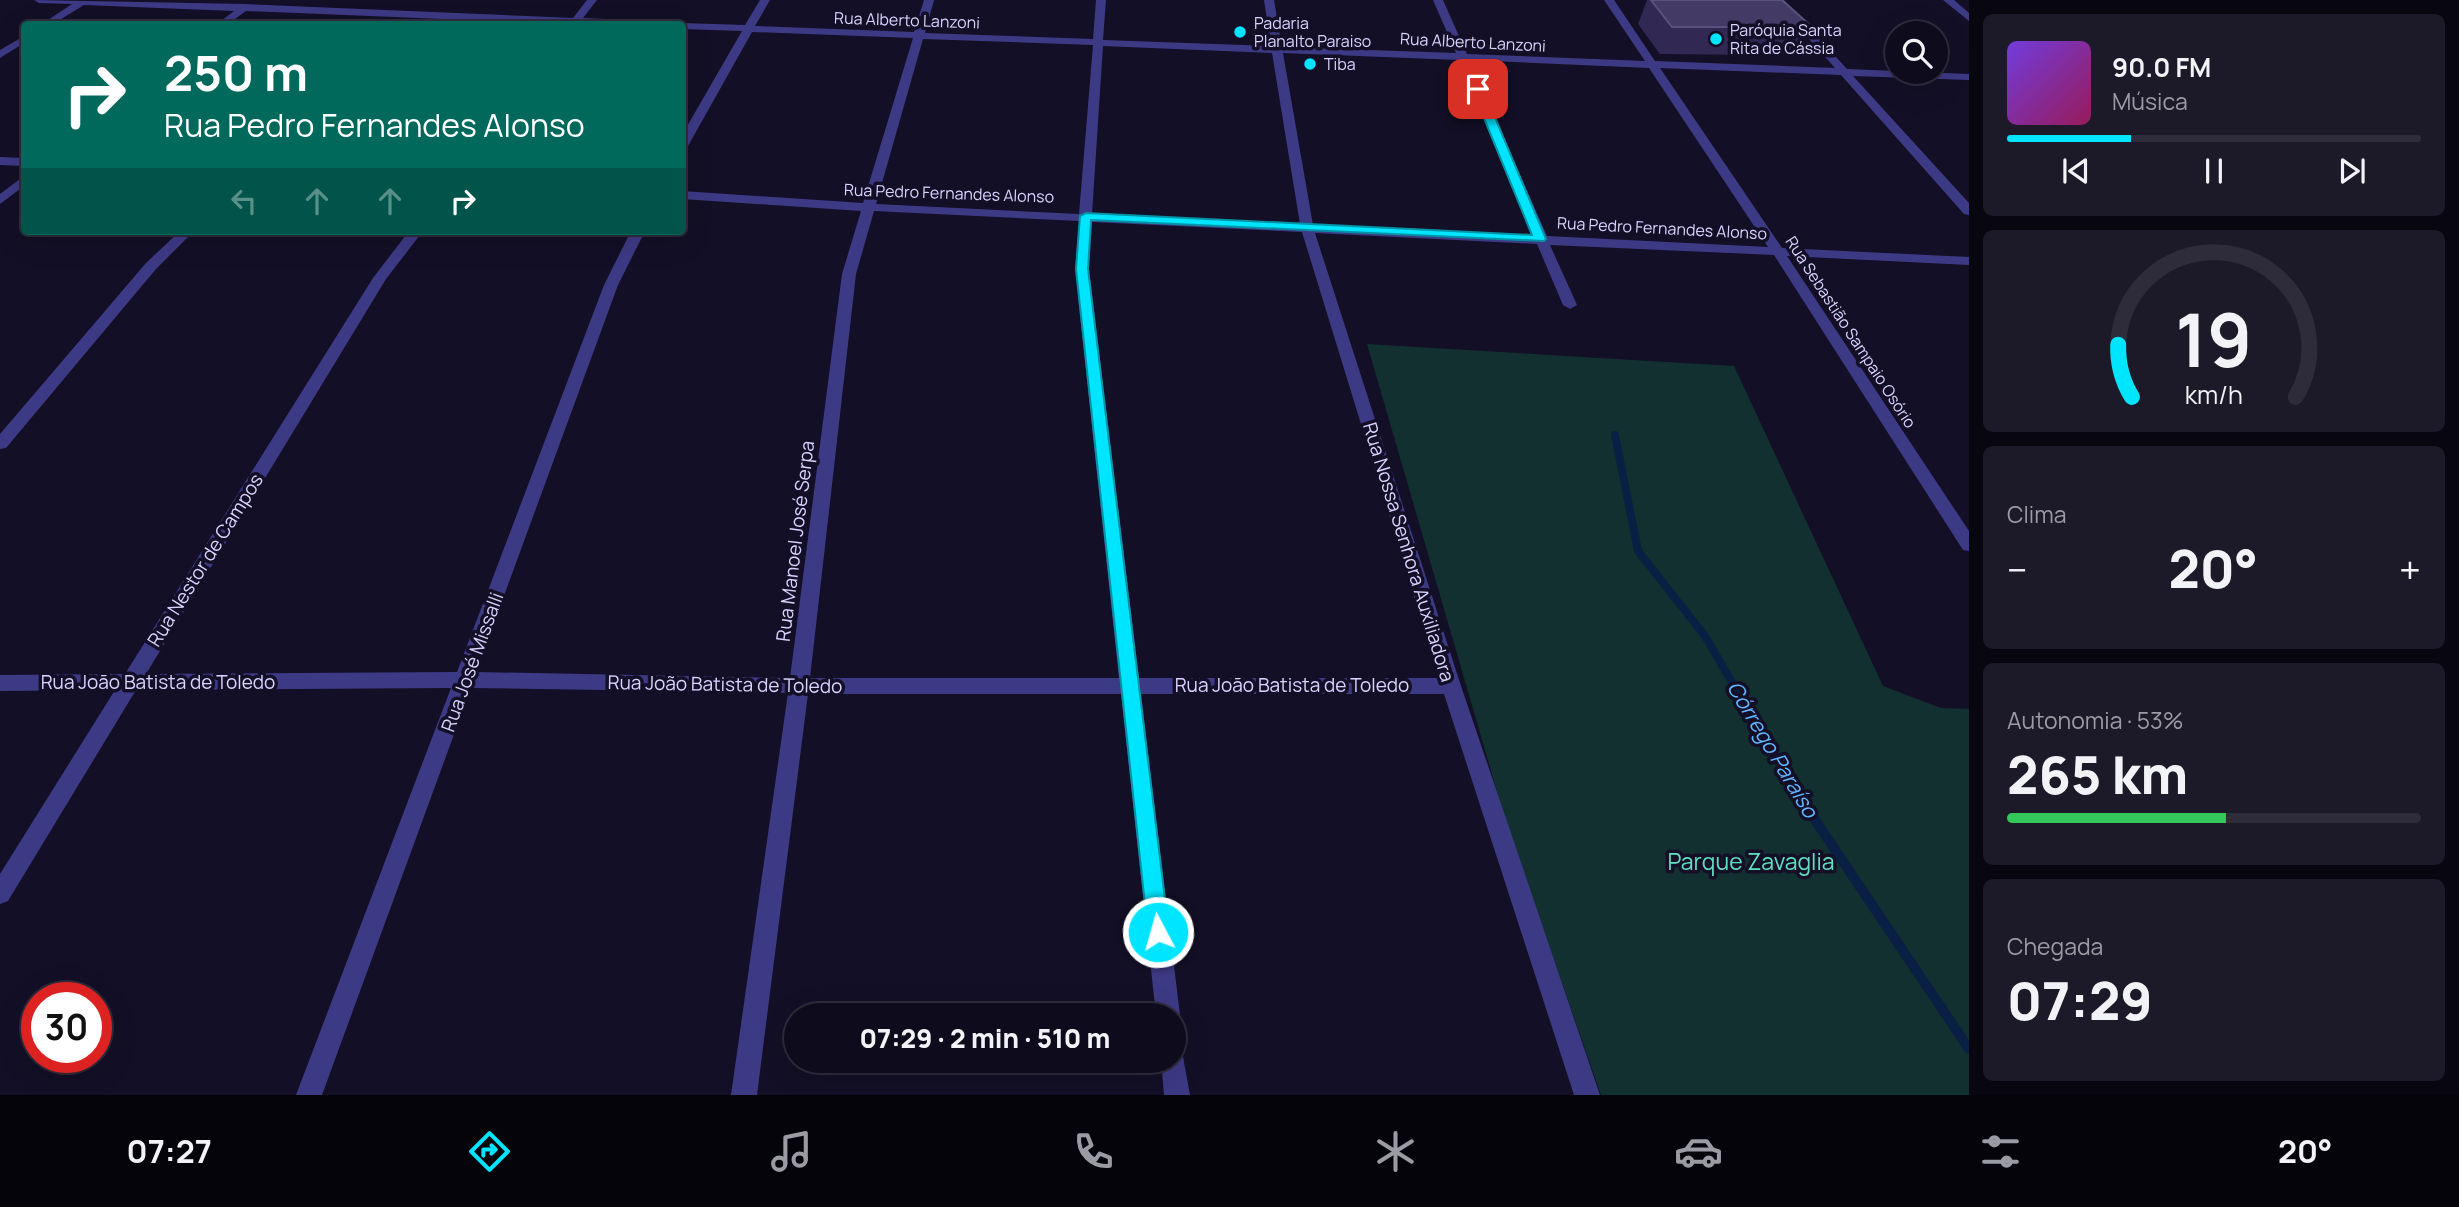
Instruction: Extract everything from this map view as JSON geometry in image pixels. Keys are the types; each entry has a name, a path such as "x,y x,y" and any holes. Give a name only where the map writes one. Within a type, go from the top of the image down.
{"street":[{"path":"39,0 528,21"},
{"path":"226,21 254,0"},
{"path":"403,21 424,0"},
{"path":"576,21 592,0"},
{"path":"686,139 765,0"},
{"name":"Rua Manoel José Serpa","path":"744,1095 799,685 849,274 929,0"},
{"path":"1101,0 1082,269 1167,1003"},
{"name":"Rua Nossa Senhora Auxiliadora","path":"1269,0 1307,228 1451,686 1587,1095"},
{"path":"1438,0 1570,304"},
{"name":"Rua Sebastião Sampaio Osório","path":"1609,0 1778,252 1969,545"},
{"path":"1779,0 1969,211"},
{"path":"1948,0 1969,18"},
{"path":"52,21 84,1"},
{"name":"Rua Alberto Lanzoni","path":"686,26 1969,78"},
{"path":"0,55 21,41"},
{"path":"0,161 21,162"},
{"path":"0,200 21,182"},
{"name":"Rua Pedro Fernandes Alonso","path":"686,195 870,207 1969,261"},
{"path":"0,444 151,266 183,235"},
{"name":"Rua Nestor de Campos","path":"0,894 380,278 413,235"},
{"name":"Rua José Missalli","path":"309,1095 466,680 611,285 636,235"},
{"name":"Rua João Batista de Toledo","path":"0,683 466,680 799,685 1451,686"},
{"path":"1174,1073 1177,1095"}],"green space":[{"name":"Parque Zavaglia","path":"1367,344 1734,366 1883,686 1941,708 1969,709 1969,1095 1601,1095 1505,819"}],"building":[{"path":"1651,0 1782,0 1811,26 1672,27"}],"waterway":[{"name":"Córrego Paraíso","path":"1615,435 1638,551 1705,636 1754,720"},
{"name":"Córrego Paraíso","path":"1753,718 1803,802 1969,1049"}],"place":[{"name":"Padaria Planalto Paraiso","path":"1240,32"},
{"name":"Paróquia Santa Rita de Cássia","path":"1716,39"},
{"name":"Tiba","path":"1310,64"}],"route":[{"path":"1158,932 1082,269 1086,216 1540,239 1478,89"}]}
